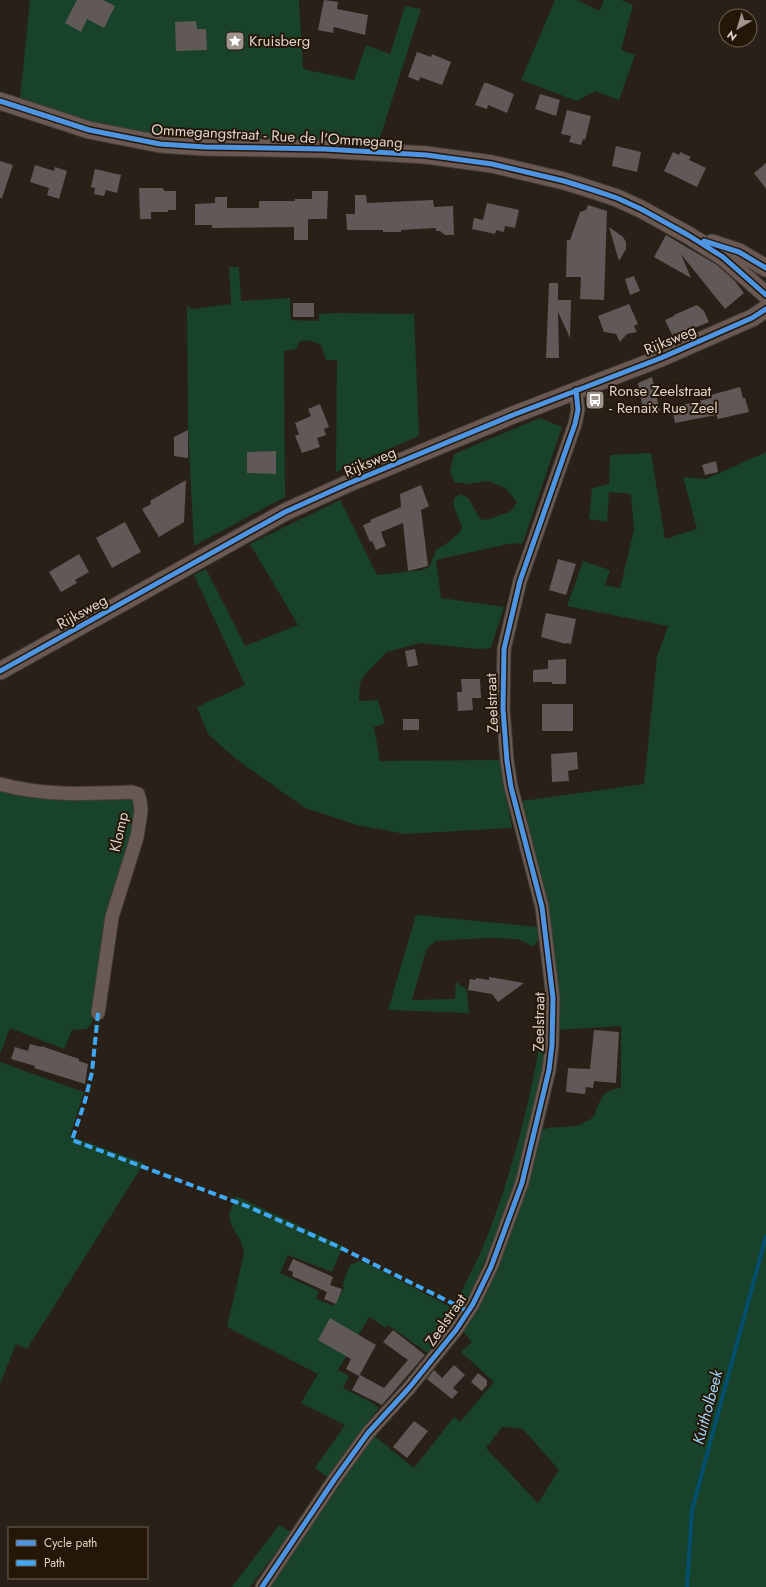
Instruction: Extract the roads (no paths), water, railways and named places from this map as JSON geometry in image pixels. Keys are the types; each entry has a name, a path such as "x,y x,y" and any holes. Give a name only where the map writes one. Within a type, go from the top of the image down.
{"main road":[{"name":"Ommegangstraat - Rue de l'Ommegang","path":"0,101 89,130 160,144 426,155 492,164 593,190 641,210 688,235 723,257 766,295"},
{"name":"Ommegangstraat - Rue de l'Ommegang","path":"688,235 739,252 766,268"},
{"name":"Rijksweg","path":"0,671 285,512 347,484 576,390 661,358 752,318 766,309"}],"street":[{"name":"Zeelstraat","path":"262,1587 334,1480 368,1433 409,1388 456,1330 473,1304 488,1273 503,1236 522,1183 549,1070 552,1046 553,998 542,907 511,787 508,768 503,709 504,649 507,630 520,581 575,424 578,410 576,390"},
{"name":"Klomp","path":"0,784 14,788 74,795 131,792 138,794 141,811 137,837 112,917 98,1013"}],"waterway":[{"name":"Kuitholbeek","path":"687,1587 692,1510 766,1236"}],"place":[{"name":"Kruisberg","path":"235,41"},
{"name":"Ronse Zeelstraat - Renaix Rue Zeel","path":"595,400"}]}
